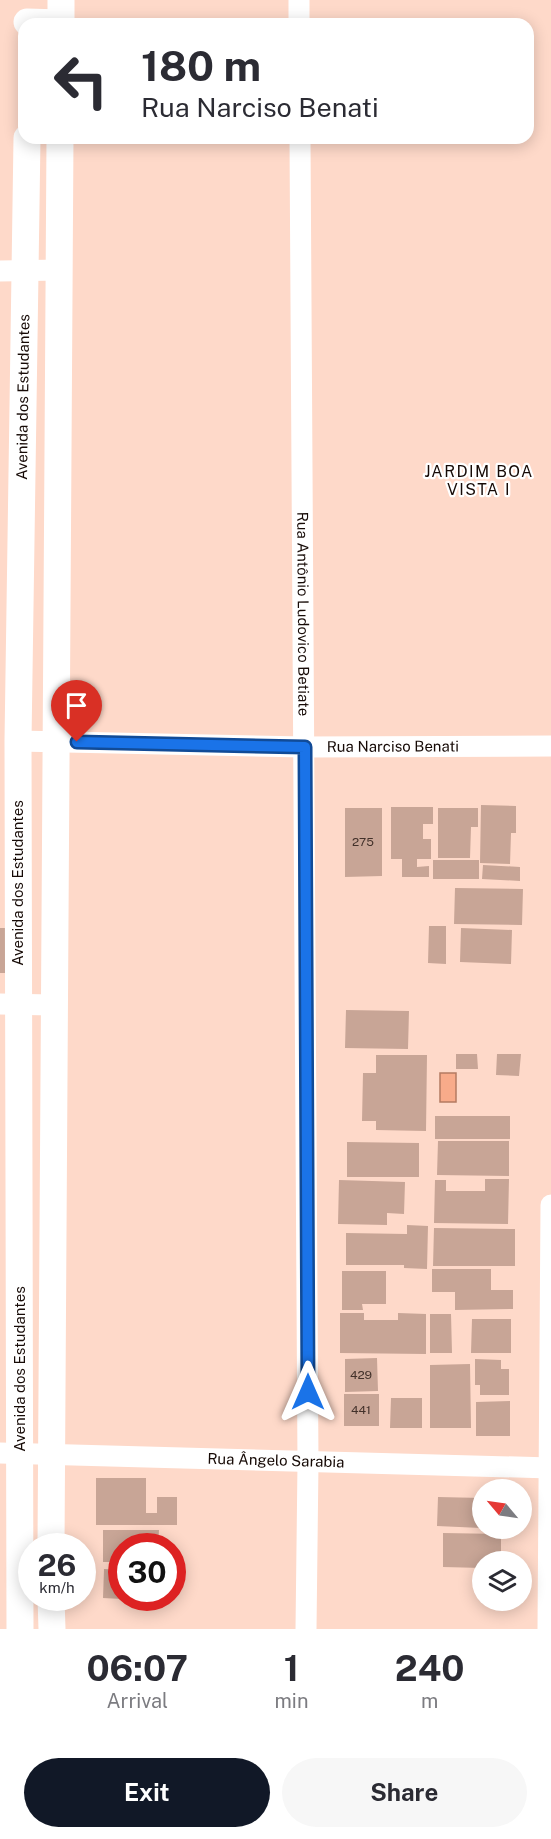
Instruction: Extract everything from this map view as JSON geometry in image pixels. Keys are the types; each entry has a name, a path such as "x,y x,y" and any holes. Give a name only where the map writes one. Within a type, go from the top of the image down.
{"street":[{"path":"299,0 299,18"},
{"path":"27,15 61,16"},
{"name":"Avenida dos Estudantes","path":"20,1629 10,1453 9,1005 18,741 27,270 27,144"},
{"name":"Avenida dos Estudantes","path":"51,1533 54,742 60,144"},
{"name":"Rua Antônio Ludovico Betiate","path":"300,144 308,1463 306,1629"},
{"path":"0,271 60,270"},
{"name":"Rua Narciso Benati","path":"18,741 305,747 551,746"},
{"path":"9,1005 53,1005"},
{"path":"548,1629 551,1468 551,1205"},
{"name":"Rua Ângelo Sarabia","path":"10,1453 551,1468"},
{"path":"51,1611 52,1629"}],"shaded area":[{"path":"440,1073 456,1073 456,1102 440,1102"}],"building":[{"path":"481,805 516,806 516,833 511,833 510,864 480,863"},
{"path":"391,807 433,807 433,824 423,824 423,839 431,839 431,859 417,859 417,867 429,866 429,877 402,877 402,859 391,859"},
{"path":"345,808 382,808 382,876 345,877"},
{"path":"438,808 478,808 478,827 471,827 470,858 438,858"},
{"path":"433,860 479,860 479,879 433,879"},
{"path":"483,865 520,867 520,881 482,879"},
{"path":"455,888 523,889 522,925 454,924"},
{"path":"429,926 446,926 446,964 428,963"},
{"path":"0,928 6,928 5,973 0,973"},
{"path":"461,928 512,930 511,964 460,962"},
{"path":"346,1010 409,1011 408,1049 345,1048"},
{"path":"456,1054 477,1054 478,1069 456,1069"},
{"path":"497,1054 521,1054 519,1076 496,1075"},
{"path":"376,1055 427,1055 426,1131 376,1130 376,1121 362,1121 363,1073 376,1073"},
{"path":"435,1116 510,1116 510,1139 435,1139"},
{"path":"438,1141 509,1141 509,1176 437,1175"},
{"path":"347,1142 419,1143 419,1177 347,1177"},
{"path":"485,1179 509,1179 508,1224 434,1223 435,1180 446,1180 446,1191 485,1191"},
{"path":"339,1180 405,1182 404,1214 387,1213 387,1225 338,1224"},
{"path":"407,1225 428,1226 427,1269 404,1268 404,1265 346,1265 346,1233 407,1234"},
{"path":"434,1228 515,1229 515,1266 433,1266"},
{"path":"432,1269 491,1269 491,1290 513,1290 513,1309 455,1310 455,1292 432,1292"},
{"path":"342,1271 386,1271 386,1304 362,1304 363,1310 342,1310"},
{"path":"340,1313 364,1313 364,1320 398,1320 398,1313 426,1314 426,1354 340,1353"},
{"path":"430,1314 451,1314 452,1353 430,1353"},
{"path":"472,1319 511,1319 511,1353 471,1353"},
{"path":"377,1358 378,1391 345,1392 345,1359"},
{"path":"475,1359 501,1360 501,1369 509,1369 509,1395 480,1395 480,1385 475,1385"},
{"path":"470,1364 471,1428 430,1428 430,1365"},
{"path":"344,1394 379,1394 379,1426 344,1426"},
{"path":"391,1398 422,1398 422,1428 390,1428"},
{"path":"510,1401 510,1436 476,1436 476,1402"},
{"path":"96,1478 146,1478 146,1513 157,1513 157,1497 177,1497 177,1525 96,1525"},
{"path":"438,1497 472,1498 472,1528 437,1526"},
{"path":"103,1530 159,1530 159,1533 108,1533 108,1562 103,1562"},
{"path":"443,1533 472,1534 472,1539 501,1539 501,1551 472,1551 472,1568 443,1567"},
{"path":"104,1569 108,1569 108,1598 103,1598"}],"district":[{"name":"JARDIM BOA VISTA I","path":"479,480"}],"route":[{"path":"77,742 305,747 308,1392"}]}
